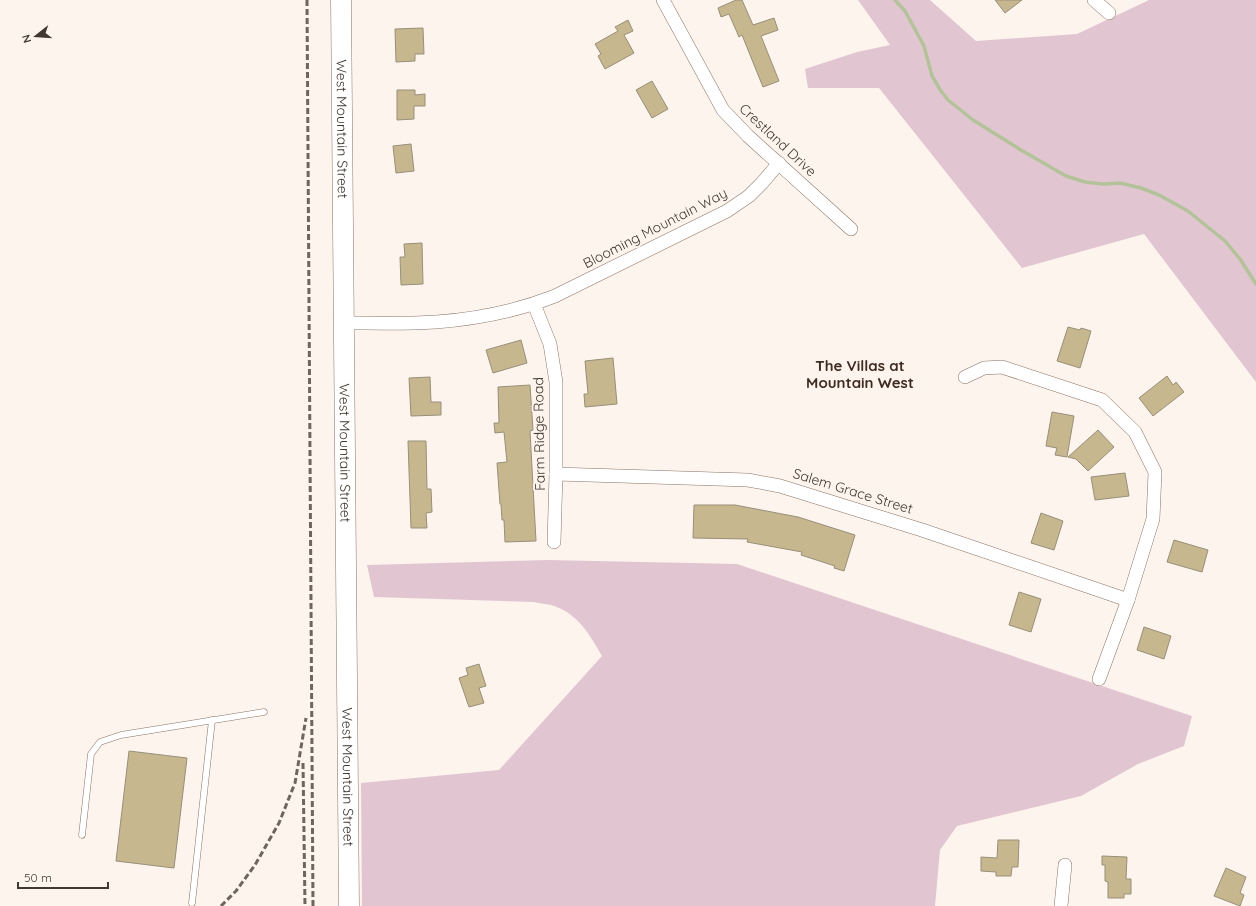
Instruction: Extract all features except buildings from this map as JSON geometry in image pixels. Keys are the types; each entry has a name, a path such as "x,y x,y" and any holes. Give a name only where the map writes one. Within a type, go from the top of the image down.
{"main road":[{"name":"West Mountain Street","path":"341,0 349,906"}],"street":[{"name":"Crestland Drive","path":"663,0 723,110 733,122 851,228"},
{"path":"1094,0 1109,13"},
{"name":"Blooming Mountain Way","path":"344,323 436,322 499,313 534,304 555,296 727,211 749,196 779,163"},
{"name":"Farm Ridge Road","path":"534,304 550,344 556,382 554,542"},
{"path":"965,376 984,368 1002,367 1102,400 1135,432 1155,472 1153,519 1128,600 1100,680"},
{"name":"Salem Grace Street","path":"556,474 748,480 780,486 922,530 1128,600"},
{"path":"1061,906 1065,865"}],"lane":[{"path":"82,835 91,754 100,742 121,735 264,712"},
{"path":"192,903 212,720"}],"shaded area":[{"path":"858,0 930,0 976,41 1077,34 1149,0 1256,0 1256,382 1144,234 1022,268 879,88 808,88 805,69 857,52 890,45"},
{"path":"548,560 737,564 1192,716 1184,746 1138,764 1081,796 957,826 940,850 935,906 362,906 361,783 499,770 602,656 579,622 566,612 556,607 534,602 374,597 367,565"}],"waterway":[{"path":"895,0 905,11 924,46 932,76 941,91 948,100 973,120 1066,176 1085,182 1103,184 1120,183 1141,188 1159,195 1188,211 1225,241 1240,259 1256,284"}],"railway":[{"path":"307,0 313,906"},
{"path":"221,906 236,891 255,865 279,823 295,783 306,718"},
{"path":"303,763 305,906"}],"district":[{"name":"The Villas at Mountain West","path":"860,374"}]}
